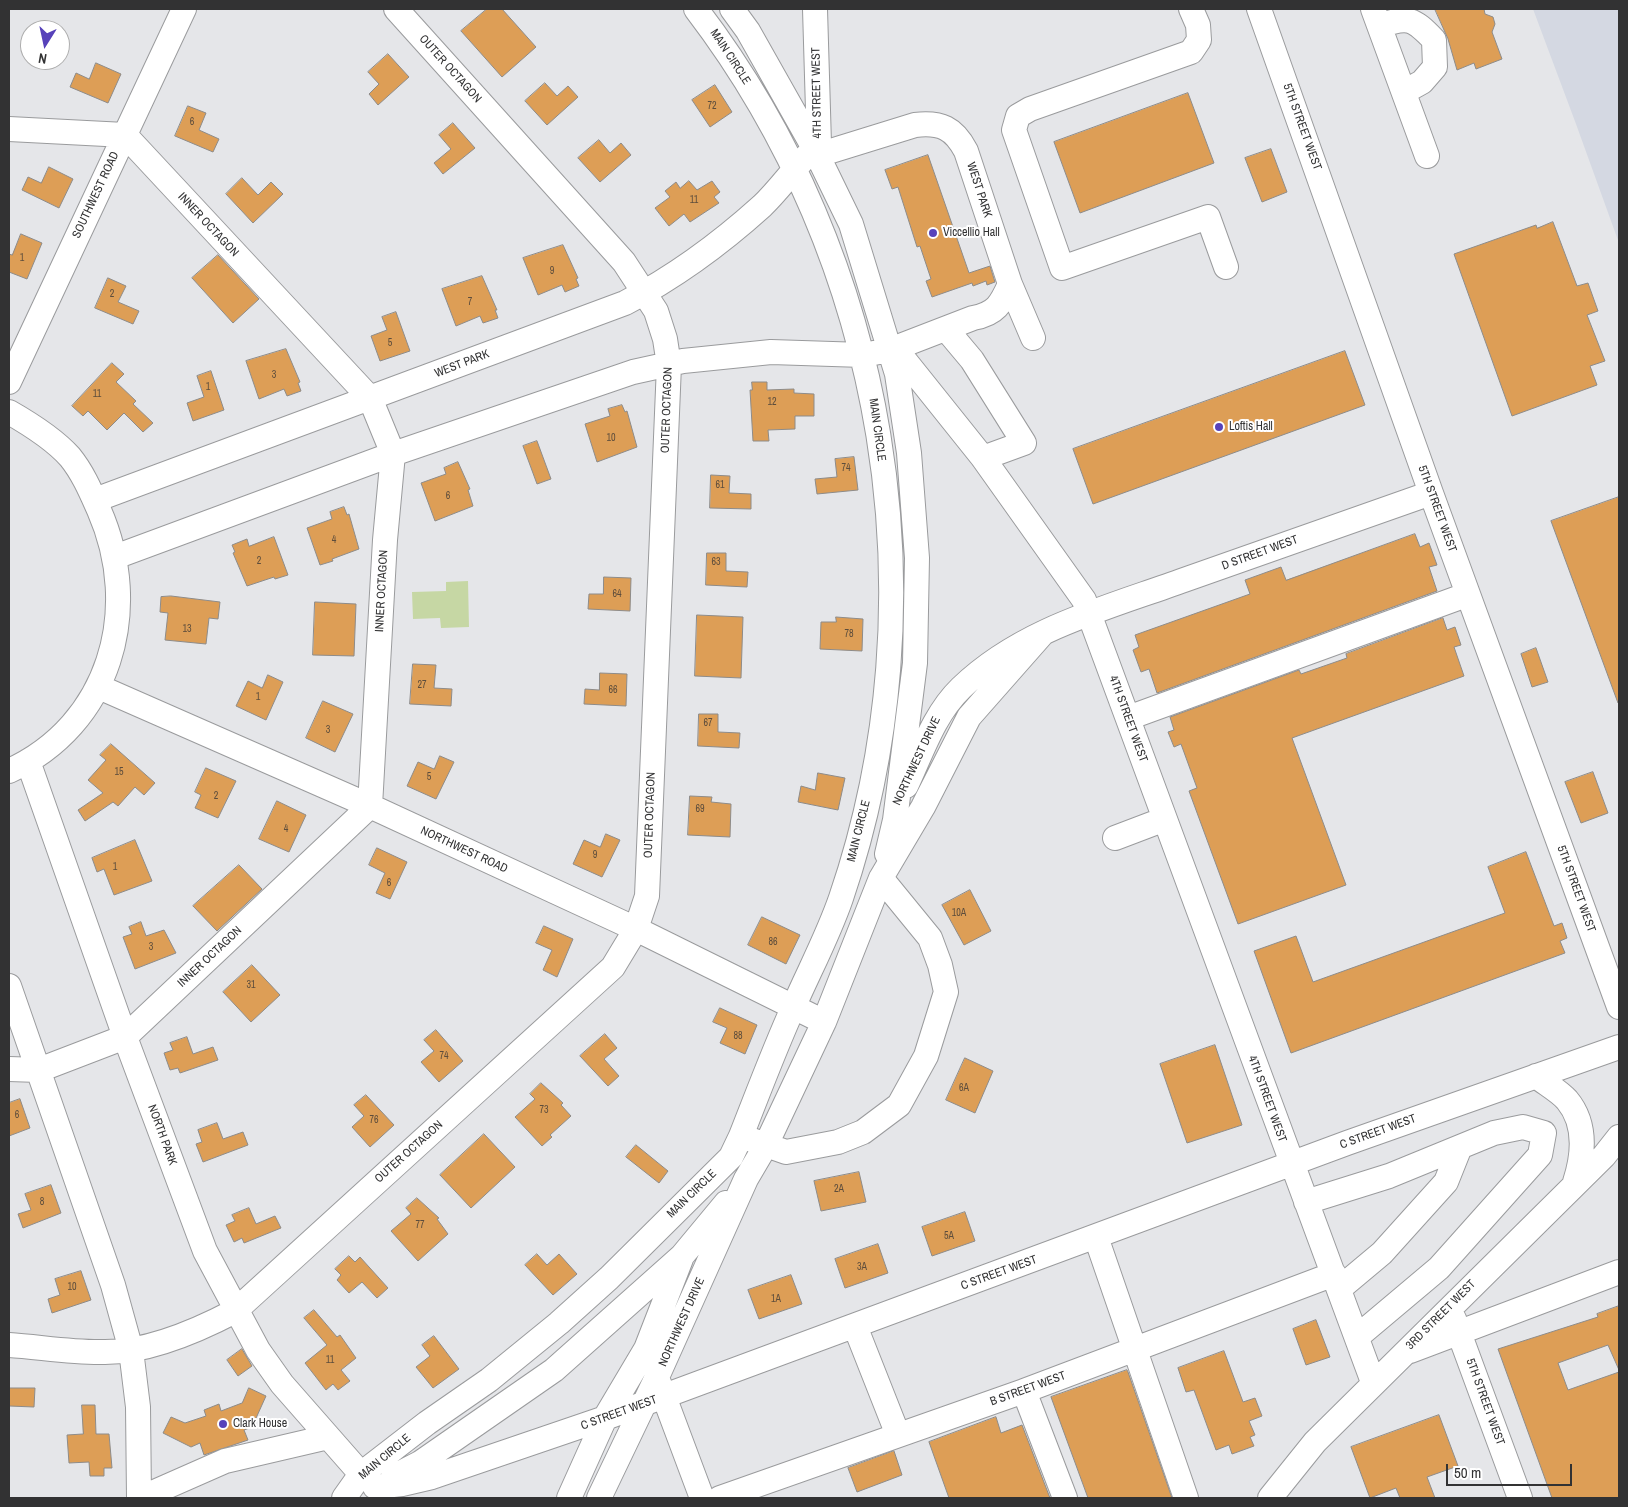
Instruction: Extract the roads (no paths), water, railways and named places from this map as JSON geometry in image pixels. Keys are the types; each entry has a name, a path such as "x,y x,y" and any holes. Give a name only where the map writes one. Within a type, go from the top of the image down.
{"street":[{"name":"SOUTHWEST ROAD","path":"9,382 184,9"},
{"name":"OUTER OCTAGON","path":"9,1345 104,1352 131,1350 213,1323 235,1311 612,967 636,929 647,896 669,365 663,334 656,311 646,292 624,262 396,9"},
{"name":"MAIN CIRCLE","path":"344,1498 368,1480 427,1423 489,1380 559,1323 609,1278 736,1146 793,1006 817,958 841,898 857,844 880,745 890,661 891,609 887,518 880,442 863,355 828,240 796,169 731,54 696,9"},
{"path":"732,9 748,31 816,152 850,224 892,349 909,453 917,558 915,664 896,807 881,878 930,938 940,965 946,992 926,1056 899,1106 863,1132 838,1142 786,1152 766,1145 736,1146"},
{"name":"4TH STREET WEST","path":"796,169 816,152 819,144 815,9"},
{"path":"1191,9 1198,25 1199,40 1191,52 1030,109 1018,116 1014,130 1062,268 1208,217 1226,267"},
{"name":"5TH STREET WEST","path":"1259,9 1431,492 1619,1007"},
{"path":"1404,92 1422,82 1435,68 1434,40 1418,24 1400,19 1377,17 1427,156"},
{"name":"WEST PARK","path":"816,152 915,125 931,123 946,128 959,137 966,151 1010,284 1033,338"},
{"path":"9,129 125,135"},
{"name":"INNER OCTAGON","path":"9,1069 40,1070 125,1037 370,806 384,540 393,454 370,398 125,135"},
{"name":"WEST PARK","path":"95,500 625,303 646,292 701,254 750,216 796,169"},
{"path":"116,557 393,454 633,372 692,360 771,352 863,355 892,349 986,316 1002,303 1010,284"},
{"path":"946,329 972,360 1024,443 983,458"},
{"name":"4TH STREET WEST","path":"892,349 983,458 1084,600 1291,1164 1336,1281"},
{"path":"9,412 31,426 70,457 95,500 107,528 116,557 119,591 114,641 99,687 83,712 53,745 18,766"},
{"name":"D STREET WEST","path":"1089,614 1431,492"},
{"path":"1128,718 1458,598"},
{"name":"NORTHWEST DRIVE","path":"841,898 896,807 940,713 960,689 996,657 1023,641 1089,614"},
{"name":"NORTHWEST DRIVE","path":"602,1498 655,1393 746,1180 766,1145 824,1022 881,878 923,807 969,717 1043,633"},
{"name":"NORTHWEST ROAD","path":"99,687 370,806 636,929 824,1022"},
{"name":"NORTH PARK","path":"18,766 125,1037 205,1251 235,1311 258,1350 282,1384 368,1480"},
{"path":"1115,838 1165,819"},
{"path":"9,986 40,1070 113,1285 131,1350 138,1407 140,1498 225,1461 328,1437"},
{"name":"C STREET WEST","path":"368,1480 432,1477 605,1418 655,1393 855,1326 1291,1164 1619,1046"},
{"path":"1536,1076 1566,1099 1578,1115 1583,1143 1582,1160 1575,1182"},
{"path":"1306,1202 1390,1176 1494,1133 1524,1127 1544,1133 1540,1155 1439,1268 1357,1337"},
{"name":"3RD STREET WEST","path":"1270,1498 1314,1442 1575,1182 1604,1156 1619,1137"},
{"name":"NORTHWEST DRIVE","path":"569,1498 605,1418 646,1349 682,1256 736,1146"},
{"name":"B STREET WEST","path":"720,1498 1024,1390 1135,1348 1336,1281 1382,1254 1446,1182 1460,1147"},
{"name":"MAIN CIRCLE","path":"368,1480 420,1464 554,1370 682,1256 746,1180"},
{"path":"1096,1237 1186,1498"},
{"path":"1401,1355 1619,1272"},
{"path":"1336,1281 1373,1382"},
{"name":"5TH STREET WEST","path":"1449,1307 1460,1332 1520,1498"},
{"path":"855,1326 898,1435"},
{"path":"1024,1390 1065,1498"},
{"path":"655,1393 702,1498"},
{"path":"354,1498 368,1480"}],"place":[{"name":"Viccellio Hall","path":"933,233"},
{"name":"Loftis Hall","path":"1219,427"},
{"name":"Clark House","path":"223,1424"}]}
